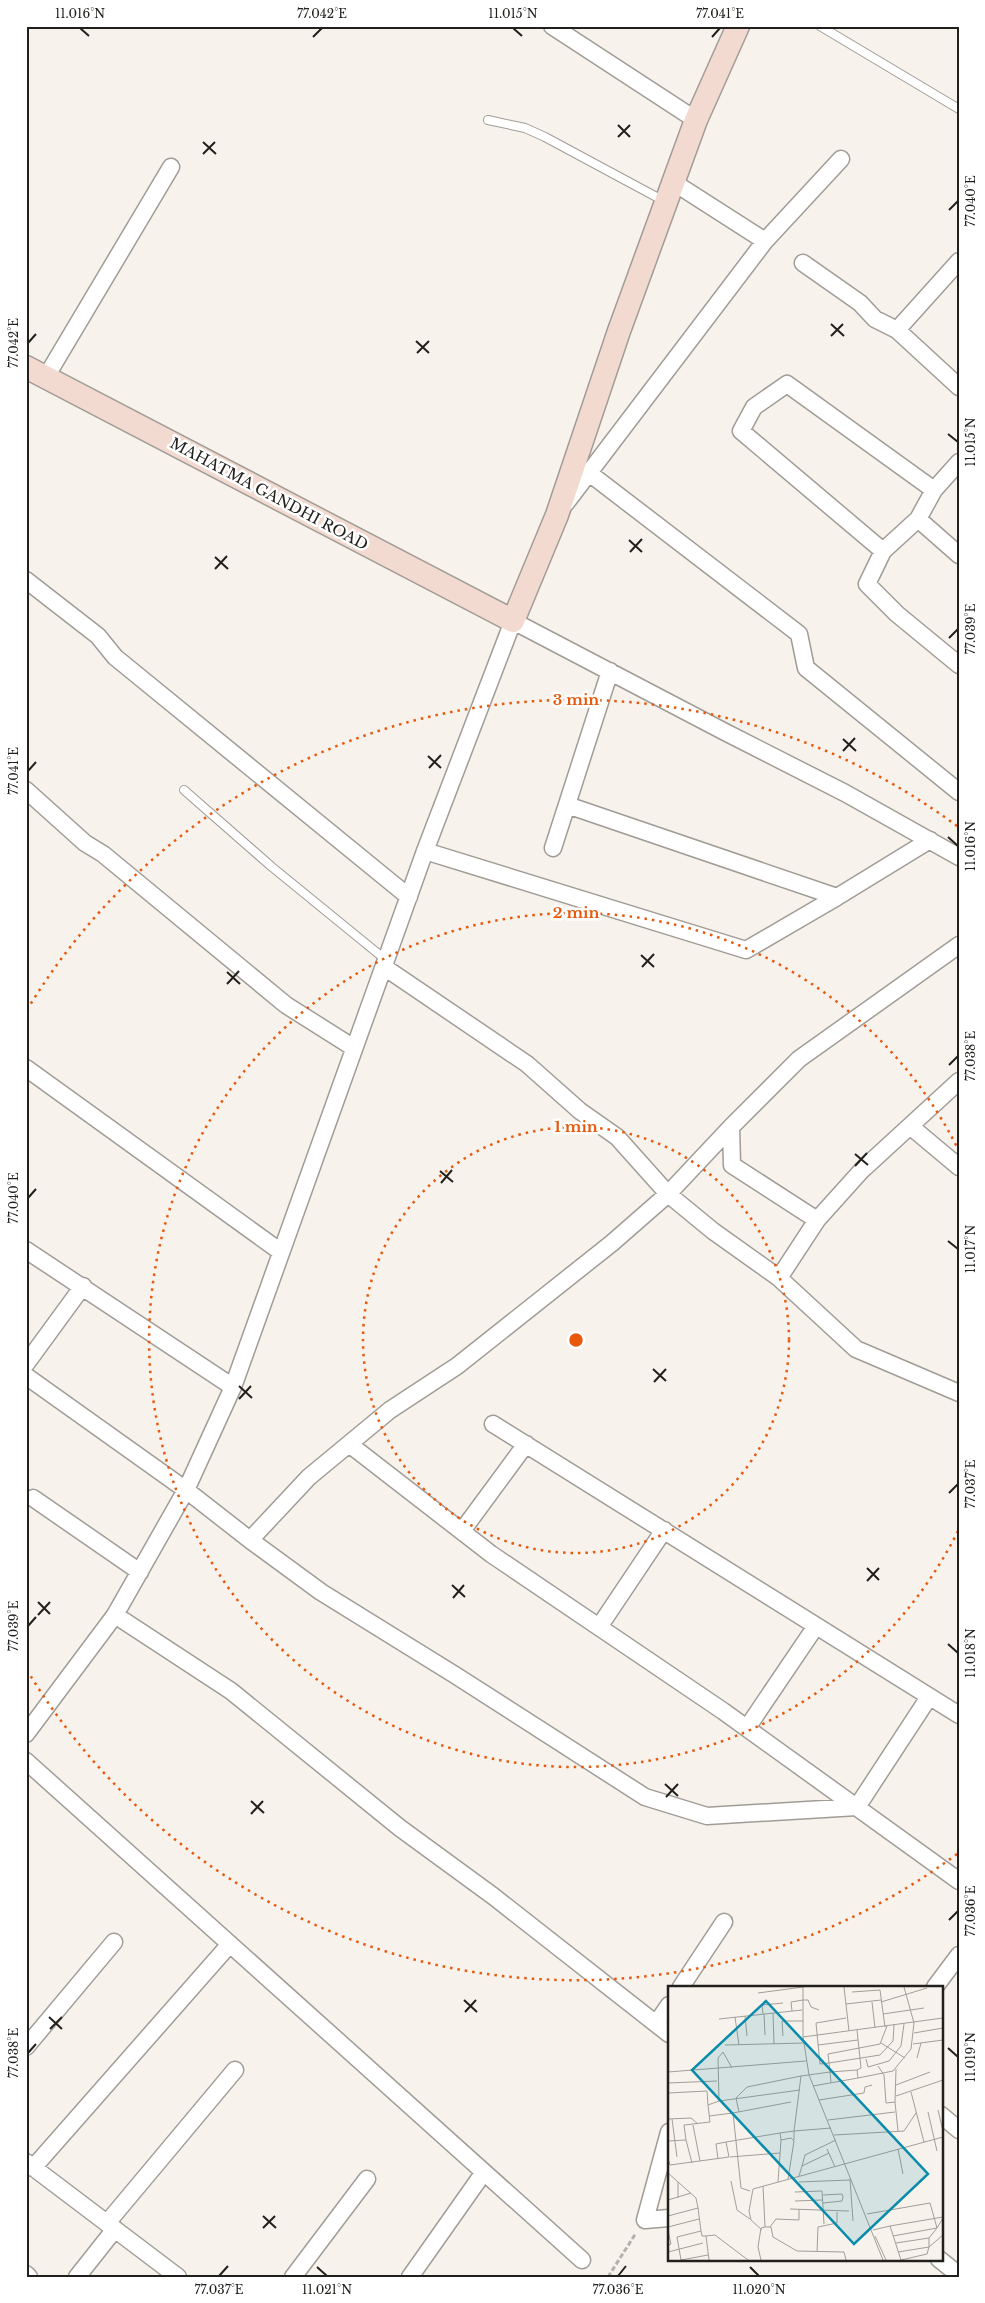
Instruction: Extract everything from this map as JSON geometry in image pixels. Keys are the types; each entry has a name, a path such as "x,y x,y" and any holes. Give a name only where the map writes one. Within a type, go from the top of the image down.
{"street":[{"path":"552,26 696,120"},
{"path":"26,1734 116,1615 186,1490 233,1387 425,851 513,621 557,515 619,331 696,120 738,26"},
{"path":"557,515 765,240 841,159"},
{"path":"46,377 172,167"},
{"path":"670,192 765,240"},
{"path":"897,330 959,261"},
{"path":"803,263 860,303 875,319 897,330 959,387"},
{"name":"MAHATMA GANDHI ROAD","path":"26,367 513,621"},
{"path":"883,551 741,431 754,407 787,384 934,490"},
{"path":"959,462 934,490 918,519 883,551 867,584 870,589 959,666"},
{"path":"589,473 799,634 806,668 959,792"},
{"path":"918,519 959,554"},
{"path":"26,580 98,636 115,657 409,897"},
{"path":"513,621 845,793 959,857"},
{"path":"553,848 610,672"},
{"path":"26,790 85,843 103,854 286,1005 354,1048"},
{"path":"567,805 837,897"},
{"path":"425,851 746,950 930,840"},
{"path":"250,1540 309,1477 390,1410 457,1366 612,1243 668,1194 799,1059 959,945"},
{"path":"385,963 527,1064 580,1111 617,1137 668,1194 713,1231 779,1278 856,1349 959,1393"},
{"path":"26,1068 281,1252"},
{"path":"779,1278 817,1220 862,1170 959,1081"},
{"path":"910,1126 959,1167"},
{"path":"731,1127 732,1165 817,1220"},
{"path":"26,1250 233,1387"},
{"path":"26,1364 83,1286"},
{"path":"26,1376 186,1490 321,1592 455,1675 645,1797 707,1816 857,1807"},
{"path":"493,1424 959,1715"},
{"path":"349,1444 491,1554 747,1728 959,1881"},
{"path":"462,1531 526,1444"},
{"path":"29,1500 140,1572"},
{"path":"599,1627 664,1530"},
{"path":"116,1615 231,1691 393,1822 494,1896 662,2029 668,2008"},
{"path":"747,1728 816,1626"},
{"path":"857,1807 929,1696"},
{"path":"26,1760 582,2260"},
{"path":"682,1986 724,1922"},
{"path":"26,2047 114,1942"},
{"path":"178,2277 30,2165 230,1944"},
{"path":"936,1986 959,1955"},
{"path":"77,2277 111,2226 235,2070"},
{"path":"942,2116 959,2130"},
{"path":"668,2136 644,2220 668,2218"},
{"path":"410,2277 484,2172"},
{"path":"293,2277 367,2179"},
{"path":"940,2260 959,2276"}],"lane":[{"path":"820,26 959,109"},
{"path":"488,120 526,128 670,192"},
{"path":"184,790 385,963"}],"path":[{"path":"608,2277 644,2220"}]}
